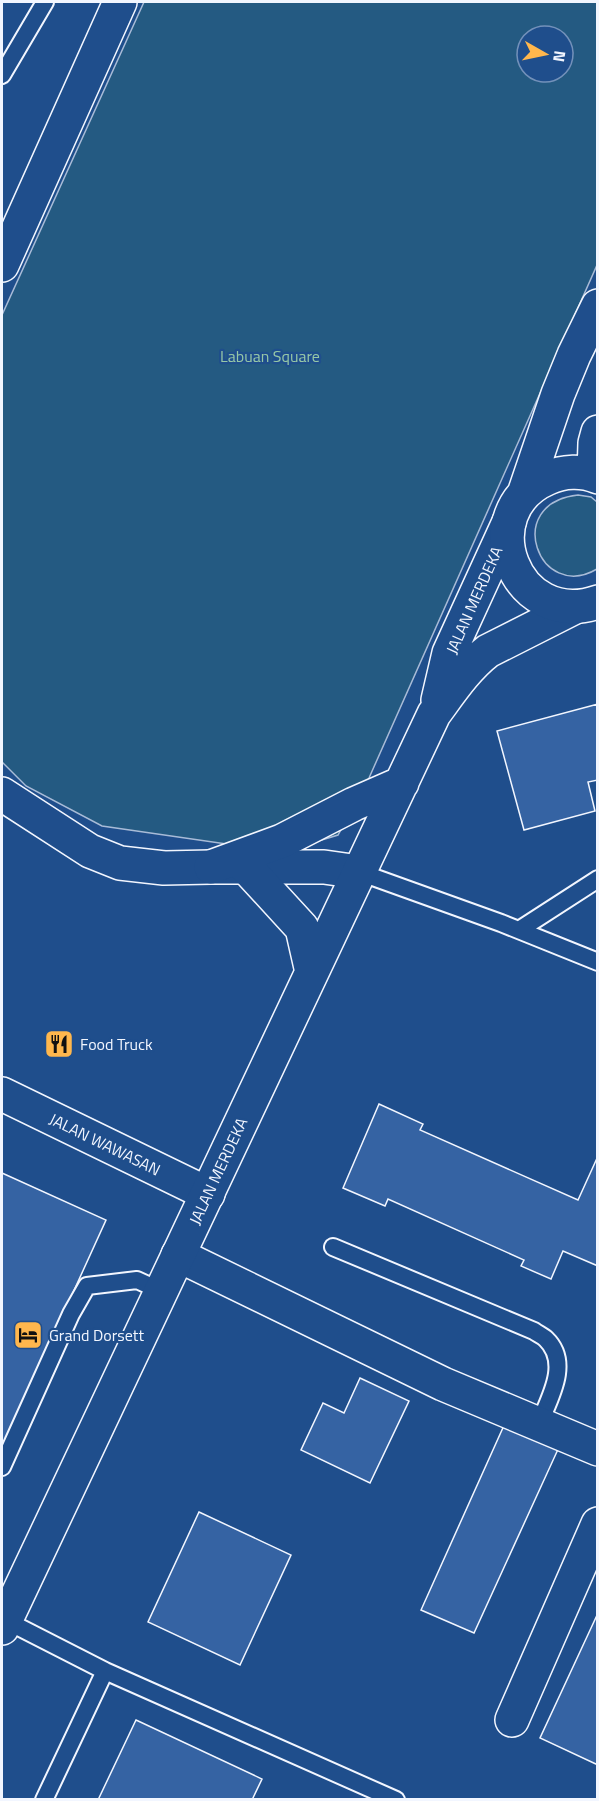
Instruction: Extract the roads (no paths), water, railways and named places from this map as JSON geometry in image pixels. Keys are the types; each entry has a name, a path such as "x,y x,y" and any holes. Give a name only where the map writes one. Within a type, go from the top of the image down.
{"street":[{"path":"2,265 120,2"},
{"path":"524,494 558,394 597,306"},
{"path":"524,494 539,482 557,474 576,472 596,476 597,432"},
{"name":"JALAN MERDEKA","path":"3,1624 434,714 449,653 515,507 524,494"},
{"path":"509,522 507,543 510,563 521,581 536,596 554,604 590,609"},
{"name":"JALAN MERDEKA","path":"434,714 468,669 488,651 590,609"},
{"path":"211,867 282,841 354,804 402,783"},
{"path":"2,794 90,850 120,863 164,868 324,867 359,872"},
{"path":"246,867 302,928 312,972"},
{"name":"JALAN WAWASAN","path":"2,1094 208,1194"},
{"path":"178,1255 443,1384 597,1449"},
{"path":"512,1720 597,1524"}],"lane":[{"path":"2,75 45,2"},
{"path":"359,872 519,930 597,962"},
{"path":"519,930 597,879"},
{"path":"333,1247 534,1331 547,1339 555,1352 559,1366 539,1425"},
{"path":"2,1467 71,1314 87,1286 137,1280 161,1291"},
{"path":"3,1624 396,1800"},
{"path":"44,1800 105,1671"}],"place":[{"name":"Food Truck","path":"59,1044"},
{"name":"Grand Dorsett","path":"28,1335"}],"park label":[{"name":"Labuan Square","path":"270,356"}]}
